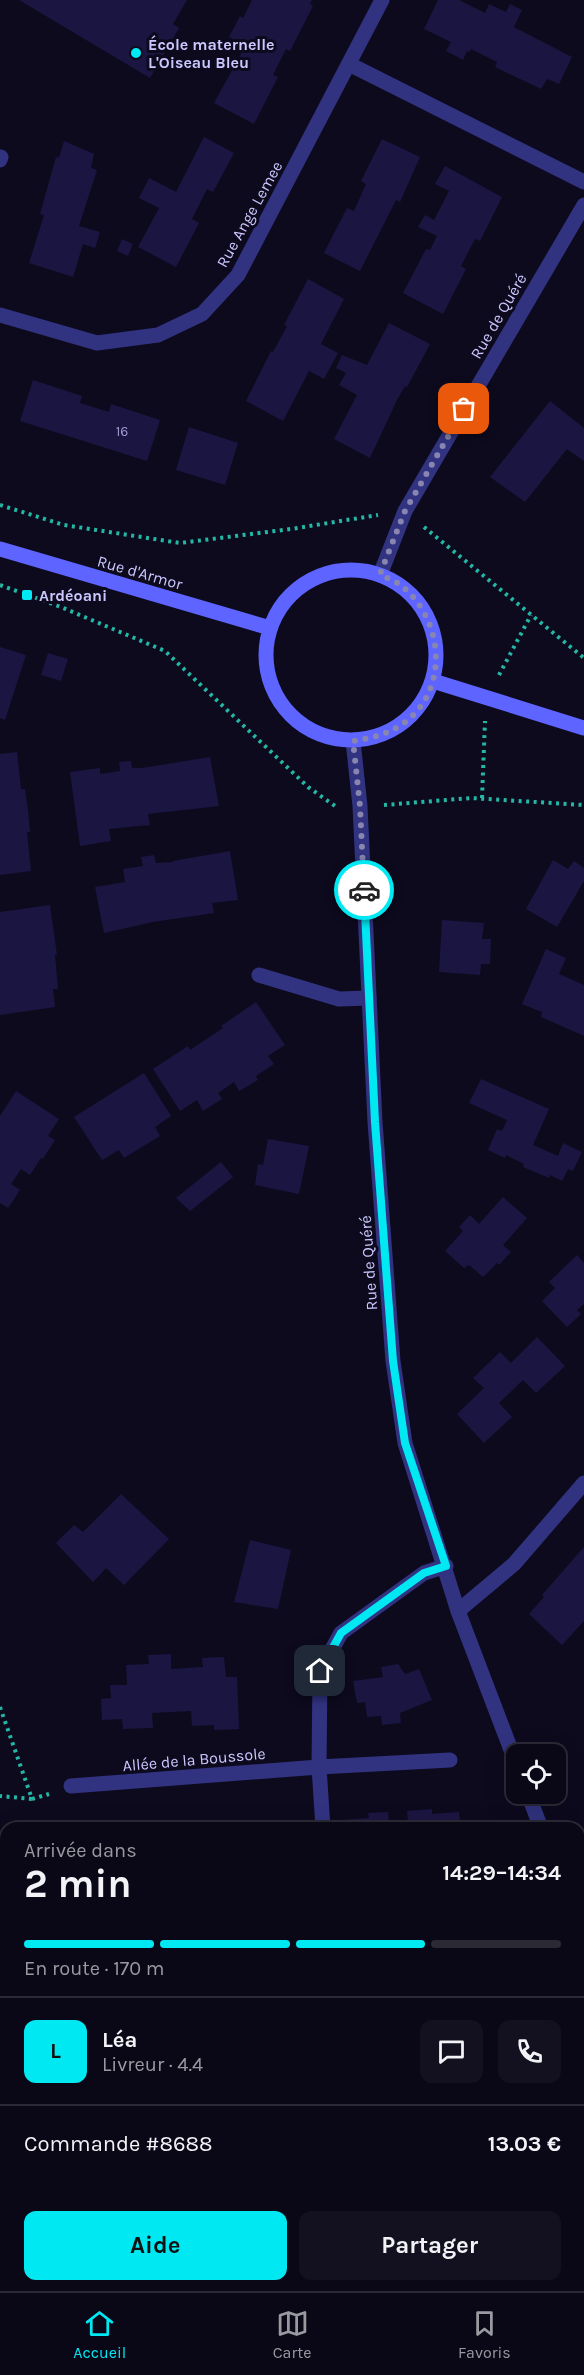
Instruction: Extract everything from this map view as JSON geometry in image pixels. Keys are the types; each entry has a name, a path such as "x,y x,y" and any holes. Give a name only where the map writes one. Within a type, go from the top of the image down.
{"main road":[{"name":"Rue d'Armor","path":"0,549 270,628"},
{"path":"353,570 380,574 403,587 422,606 433,629 437,655 433,681 422,705 403,724 379,736 353,741 326,737 302,725 282,706 270,681 266,655 270,628 283,604 302,585 310,581 327,573 353,570"},
{"path":"433,681 584,728"}],"street":[{"name":"Rue Ange Lemee","path":"0,315 97,343 158,335 202,314 238,275 382,0"},
{"path":"348,64 584,182"},
{"name":"Rue de Quéré","path":"380,574 405,511 584,205"},
{"name":"Rue de Quéré","path":"353,741 360,806 375,1122 395,1372 405,1443 446,1566 458,1611 509,1744"},
{"path":"259,975 339,999 369,998"},
{"path":"458,1611 514,1564 584,1483"},
{"path":"323,1822 319,1767 320,1671 341,1633 424,1573 446,1566"},
{"name":"Allée de la Boussole","path":"71,1786 319,1767 450,1760"},
{"path":"532,1804 539,1822"}],"path":[{"path":"0,504 64,525 180,543 405,511 584,658"},
{"path":"0,585 61,607 165,651 308,787 338,808 471,798 584,805"},
{"path":"0,1707 32,1800 0,1796"}],"building":[{"name":"École maternelle L'Oiseau Bleu","path":"19,0 187,0 173,24 179,28 150,78"},
{"path":"252,0 312,0 310,4 313,6 290,51 286,49 273,75 278,77 254,124 214,103 246,45 229,37 240,16 243,18"},
{"path":"438,0 459,0 485,13 489,4 506,12 510,4 522,10 514,27 572,57 559,84 547,79 541,89 495,67 497,62 471,49 467,51 463,60 446,51 451,42 424,29"},
{"path":"204,137 234,153 213,192 207,189 192,219 199,223 176,267 138,247 159,208 139,198 149,178 176,192"},
{"path":"382,139 420,157 400,202 396,200 360,271 324,253 347,208 354,211 366,184 361,181"},
{"path":"64,141 94,154 91,168 97,170 79,226 100,232 95,248 83,244 73,277 29,263 44,215 40,214 56,157 59,158"},
{"path":"445,166 502,197 480,241 475,239 461,266 466,269 443,314 403,293 426,249 430,250 437,236 418,227 425,215 434,220 449,191 435,184"},
{"path":"122,239 133,244 128,256 117,251"},
{"path":"308,279 344,299 321,344 338,353 324,379 309,371 283,421 246,401 271,351 273,352 287,326 284,325"},
{"path":"389,323 430,344 407,387 405,386 397,400 370,458 334,439 357,395 339,385 346,373 336,368 342,355 367,365"},
{"path":"33,380 82,396 80,403 109,412 111,404 160,420 147,461 20,421"},
{"path":"550,401 584,428 584,461 567,449 525,502 490,477"},
{"path":"189,427 238,443 225,485 176,470"},
{"path":"0,647 26,655 5,720 0,718"},
{"path":"48,653 68,659 61,681 41,675"},
{"path":"17,752 21,789 25,789 28,810 30,832 27,832 31,871 0,875 0,754"},
{"path":"210,757 219,806 148,814 150,825 109,829 111,841 80,846 70,772 100,768 100,774 120,771 119,762 131,761 132,768 142,768"},
{"path":"230,851 238,900 212,903 214,913 153,922 104,933 95,887 125,882 123,869 143,866 141,857 154,855 156,863 173,862"},
{"path":"553,860 568,869 574,861 584,868 584,881 557,927 526,909"},
{"path":"50,905 57,955 55,955 58,989 53,989 55,1007 0,1015 0,912"},
{"path":"442,920 484,923 482,939 491,939 490,964 481,964 480,975 439,972"},
{"path":"546,949 566,958 559,974 584,985 584,1036 541,1017 542,1012 522,1004"},
{"path":"256,1002 285,1045 268,1056 274,1064 256,1076 258,1080 239,1091 234,1082 218,1093 222,1099 203,1111 197,1100 180,1111 153,1069 188,1046 190,1050"},
{"path":"144,1073 171,1116 155,1127 160,1136 124,1158 119,1150 102,1160 74,1117"},
{"path":"481,1079 549,1109 533,1145 558,1156 563,1143 582,1152 573,1171 568,1169 562,1181 523,1167 524,1164 506,1155 505,1158 488,1150 497,1129 502,1131 507,1120 469,1103"},
{"path":"16,1091 59,1119 48,1136 55,1140 43,1159 41,1158 30,1175 21,1169 11,1184 20,1190 8,1208 0,1203 0,1116"},
{"path":"268,1139 309,1146 299,1194 255,1185 258,1164 263,1165"},
{"path":"221,1162 233,1177 190,1211 176,1198"},
{"path":"503,1197 527,1218 503,1245 511,1252 483,1277 469,1265 464,1268 445,1251 463,1231 459,1227 470,1215 479,1224"},
{"path":"577,1255 584,1263 584,1304 577,1310 581,1314 567,1327 542,1301 555,1288 549,1282"},
{"path":"537,1337 565,1366 536,1393 523,1380 499,1403 512,1417 484,1443 457,1414 484,1388 473,1378 500,1352 511,1363"},
{"path":"121,1494 169,1539 124,1585 106,1568 93,1582 56,1543 74,1525 83,1532"},
{"path":"250,1540 291,1550 278,1609 234,1602"},
{"path":"584,1547 584,1621 562,1645 529,1614 544,1597 542,1595"},
{"path":"171,1654 171,1669 203,1667 202,1658 224,1657 226,1677 237,1677 239,1729 214,1730 214,1725 192,1726 191,1711 152,1713 153,1728 123,1729 122,1719 102,1720 101,1699 111,1698 110,1685 127,1685 126,1665 149,1664 148,1655"},
{"path":"398,1664 405,1674 419,1669 432,1700 400,1713 401,1723 382,1725 381,1716 367,1717 365,1702 357,1703 353,1681 383,1677 381,1667"},
{"path":"432,1809 432,1814 459,1812 460,1822 389,1822 408,1821 407,1811"},
{"path":"388,1812 389,1822 339,1822 339,1820 369,1818 368,1813"},
{"path":"159,1820 159,1822 124,1822"}],"way so far":[{"path":"364,890 360,806 353,741 379,736 403,724 422,705 433,681 437,655 433,629 422,606 403,587 380,574 405,511 464,409"}],"place":[{"name":"École maternelle L'Oiseau Bleu","path":"136,53"},
{"name":"Ardéoani","path":"27,595"}],"route":[{"path":"320,1671 341,1633 424,1573 446,1566 405,1443 393,1361 375,1122 364,890"}]}
